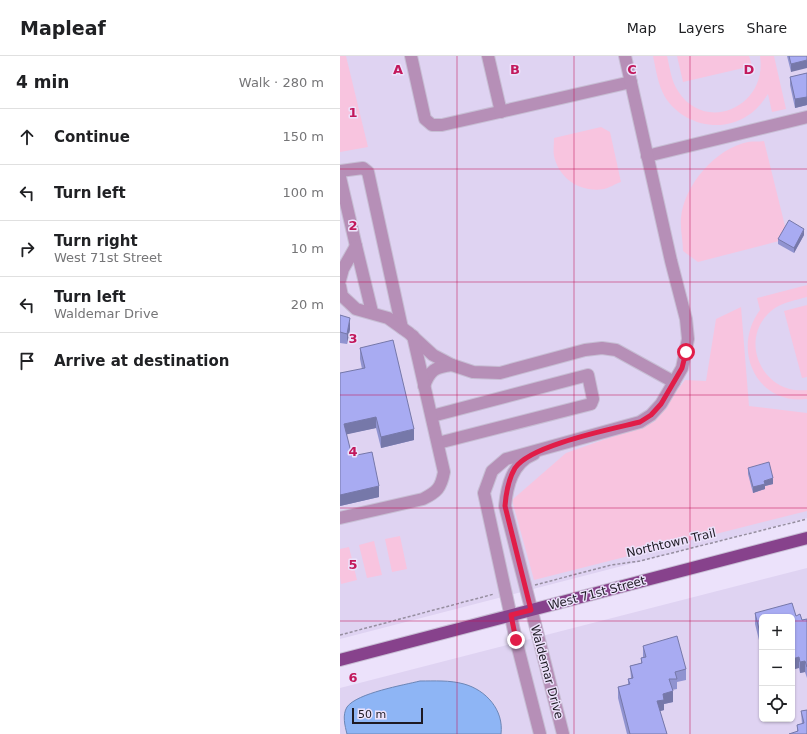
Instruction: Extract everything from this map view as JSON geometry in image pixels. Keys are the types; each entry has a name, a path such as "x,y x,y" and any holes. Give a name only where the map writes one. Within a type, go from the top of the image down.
{"main road":[{"name":"West 71st Street","path":"340,660 807,538"}],"street":[{"path":"411,56 425,119 432,125 442,125 631,82"},
{"path":"488,56 501,112"},
{"path":"555,445 640,422 651,415 661,404 682,368 688,339 686,319 625,56"},
{"path":"648,156 807,117"},
{"path":"340,171 363,168 368,172 402,328"},
{"path":"340,176 372,312"},
{"path":"340,280 343,269 356,246"},
{"path":"340,286 342,296 356,309 372,312 388,318 413,336 434,355 452,365 473,372 500,373 585,350 602,348 616,350 674,382"},
{"path":"340,518 422,499 434,494 442,484 444,472 413,336"},
{"path":"424,386 428,376 439,366 452,365"},
{"path":"432,416 588,375 594,399 591,404 438,443"},
{"name":"Waldemar Drive","path":"555,445 529,456 515,468 506,489 505,506 563,734"},
{"name":"Waldemar Drive","path":"540,734 516,640 484,493 492,471 506,459 555,445"}],"path":[{"name":"Northtown Trail","path":"538,584 611,566 640,561 807,518"},
{"path":"340,635 493,594"}],"shaded area":[{"path":"340,56 807,56 807,518 340,639"},
{"path":"340,56 346,56 368,147 340,152"},
{"path":"653,56 667,56 672,79 678,91 690,104 703,111 718,112 732,109 745,101 754,89 760,74 760,56 774,56 786,109 772,112 768,94 753,112 736,121 714,125 691,120 681,114 665,97 659,82"},
{"path":"677,56 749,56 752,66 683,82"},
{"path":"601,127 610,132 621,182 604,189 587,189 572,183 561,171 554,156 554,138"},
{"path":"764,141 786,230 779,241 698,262 683,251 681,218 683,206 688,193 704,170 724,152 748,142"},
{"path":"807,285 807,297 775,308 763,319 757,333 756,347 759,361 766,373 777,383 791,389 807,390 807,399 789,398 774,393 762,384 754,371 749,357 748,341 752,325 760,310 757,298"},
{"path":"807,305 807,377 802,378 784,311"},
{"path":"741,307 749,406 807,413 807,511 534,580 512,500 566,453 654,422 685,380 706,381 716,319"},
{"path":"400,536 407,569 392,572 385,539"},
{"path":"374,541 382,575 367,578 359,545"},
{"path":"349,547 357,580 341,584 340,549"},
{"path":"807,568 807,734 340,734 340,688"}],"water":[{"path":"420,681 459,683 479,691 492,702 496,709 500,717 501,734 347,734 344,720 345,710 352,702 381,690"}],"building":[{"path":"789,56 807,56 807,60 791,64"},
{"path":"807,73 807,97 795,99 790,77"},
{"path":"789,220 804,229 794,248 778,239"},
{"path":"340,315 350,318 347,334 340,332"},
{"path":"393,340 414,429 381,437 376,417 344,424 352,456 372,452 379,486 340,495 340,373 365,368 360,348"},
{"path":"769,462 773,478 764,481 765,484 753,487 748,468"},
{"path":"792,603 796,616 800,614 802,620 807,619 807,667 805,661 800,662 799,657 795,658 795,614 759,614 759,629 755,613"},
{"path":"677,636 686,669 675,672 677,679 669,679 673,691 663,694 664,700 657,701 667,734 630,734 618,687 630,684 628,679 633,678 630,666 642,663 641,658 646,657 643,646"},
{"path":"807,710 807,734 789,734 798,731 797,725 804,723 801,711"}],"route":[{"path":"516,640 511,615 531,610 505,506 506,489 515,468 529,456 555,445 640,422 651,415 661,404 682,368 686,352"}]}
